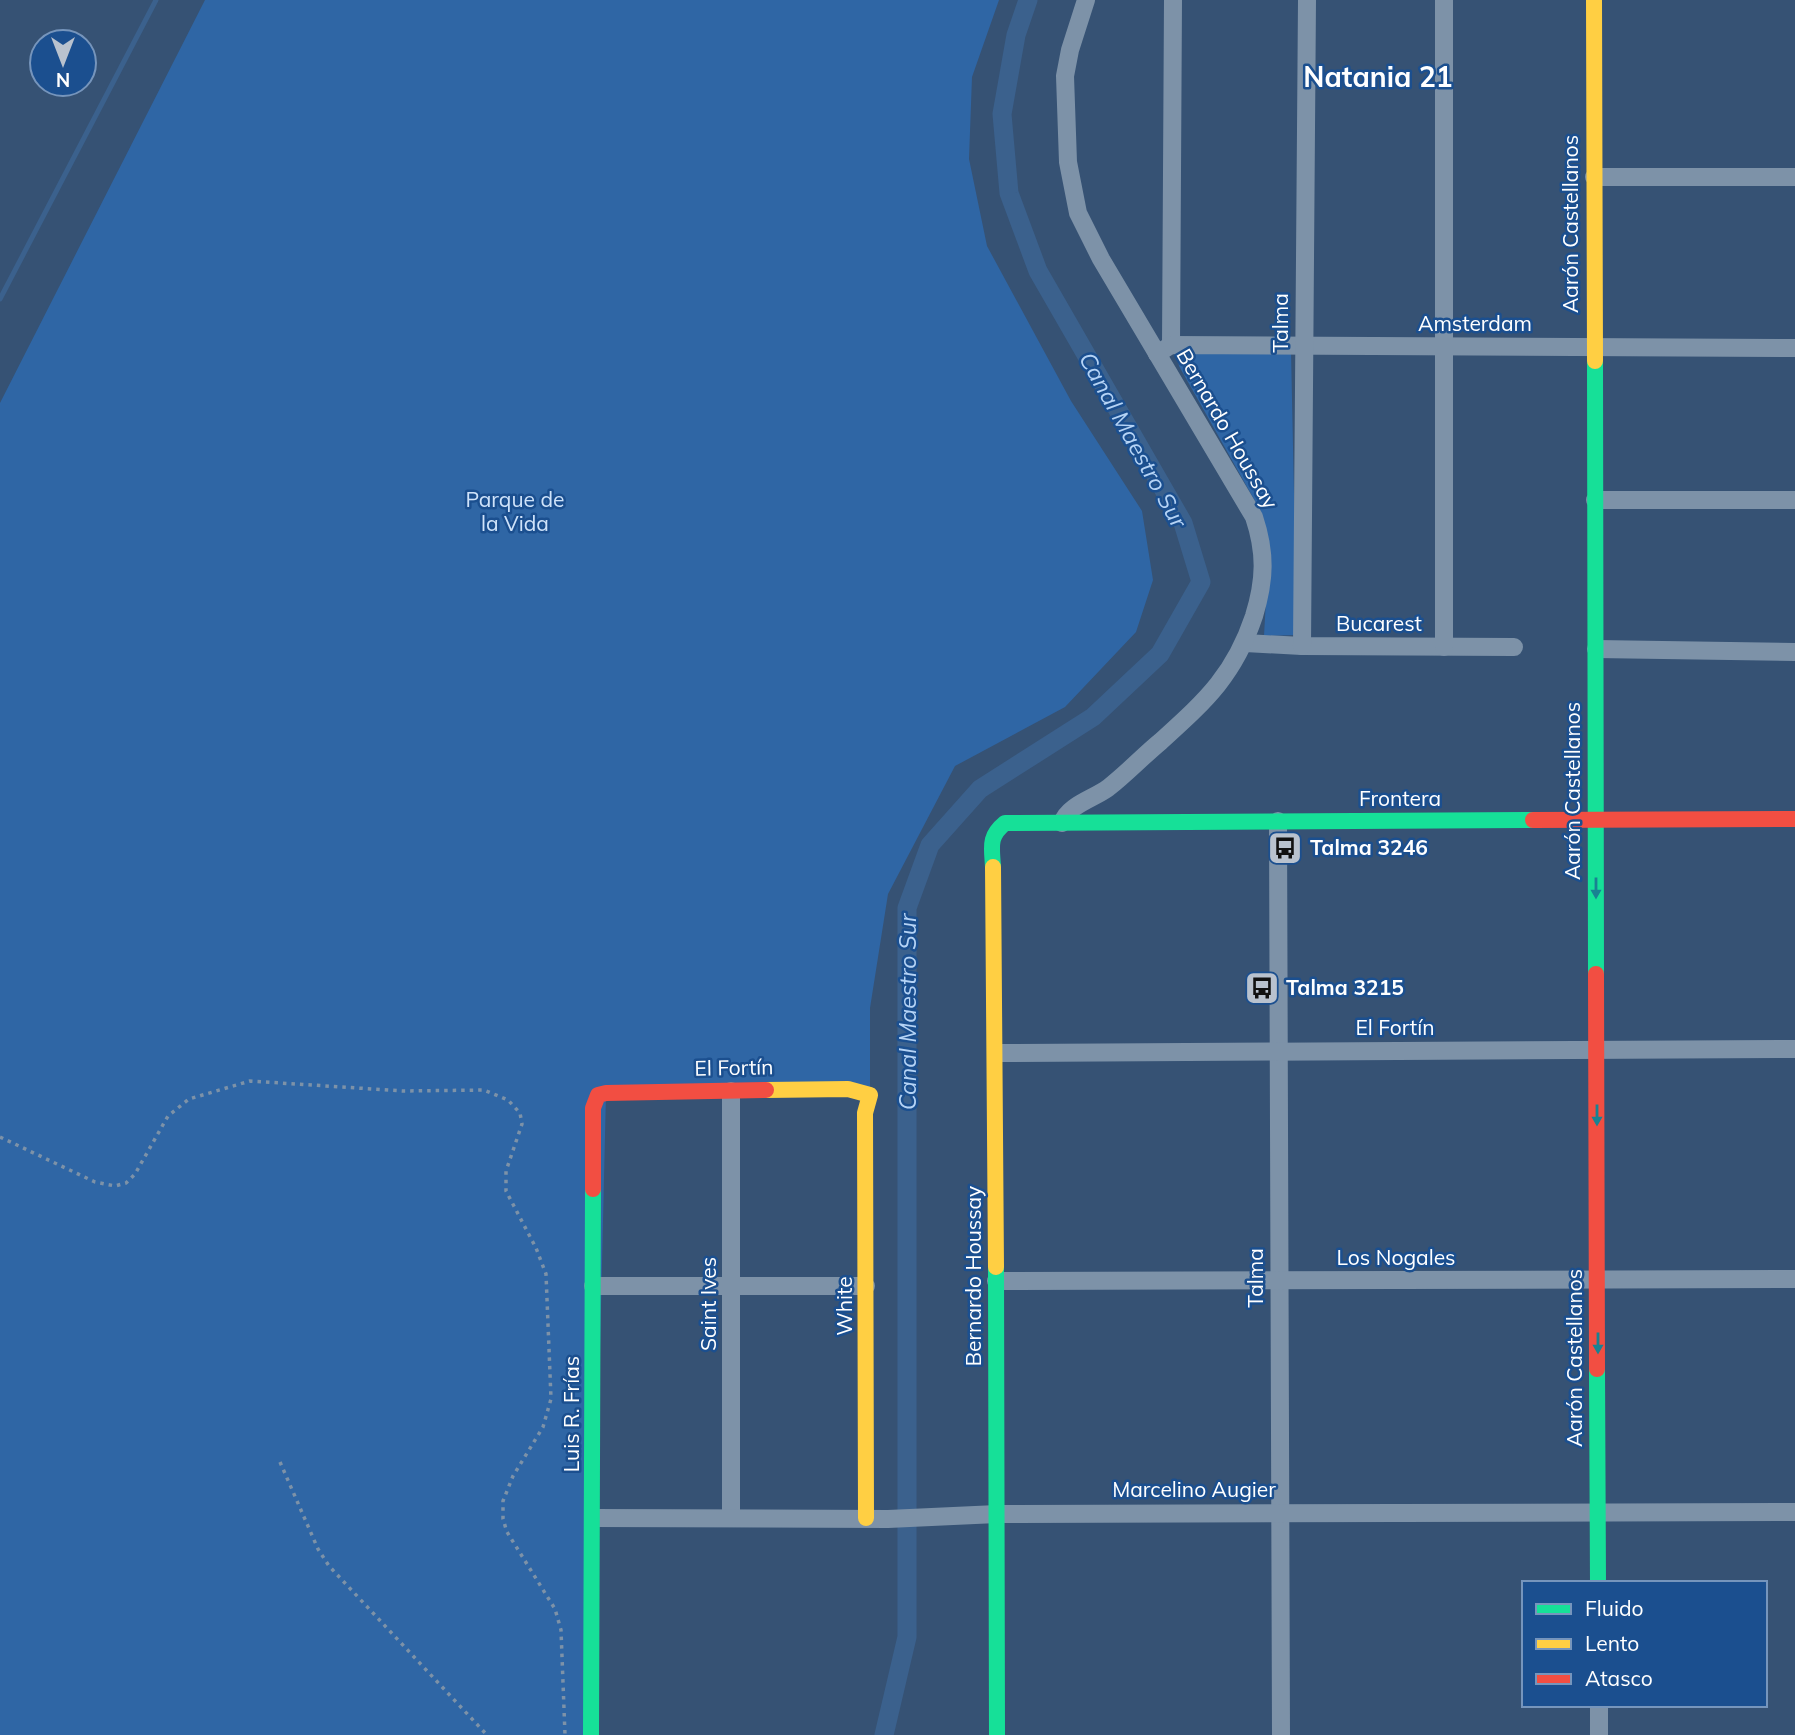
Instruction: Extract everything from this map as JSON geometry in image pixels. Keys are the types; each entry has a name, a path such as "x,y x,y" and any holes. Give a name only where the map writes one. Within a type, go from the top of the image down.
{"street":[{"name":"Bernardo Houssay","path":"1062,822 1065,814 1109,787 1194,711 1225,678 1245,643 1262,590 1263,569 1259,533 1254,517 1164,350 1101,259 1078,213 1068,162 1065,76 1070,50 1086,0"},
{"path":"1164,350 1172,0"},
{"name":"Talma","path":"1302,646 1307,0"},
{"path":"1444,0 1444,647"},
{"name":"Aarón Castellanos","path":"1594,0 1598,1581"},
{"path":"1594,177 1795,177"},
{"name":"Amsterdam","path":"1164,350 1304,346 1795,348"},
{"path":"1595,500 1795,500"},
{"name":"Bucarest","path":"1245,643 1302,646 1514,647"},
{"path":"1595,649 1795,652"},
{"name":"Frontera","path":"1005,823 1795,819"},
{"name":"Talma","path":"1278,821 1281,1735"},
{"name":"Bernardo Houssay","path":"998,1735 996,1053 992,837 1005,823"},
{"name":"El Fortín","path":"996,1053 1795,1049"},
{"name":"El Fortín","path":"598,1095 848,1089 870,1095"},
{"name":"Saint Ives","path":"731,1091 731,1518"},
{"name":"Luis R. Frías","path":"592,1735 593,1108 598,1095"},
{"name":"White","path":"866,1518 865,1113 870,1095"},
{"name":"Los Nogales","path":"996,1281 1795,1279"},
{"path":"593,1286 866,1286"},
{"name":"Marcelino Augier","path":"593,1518 888,1520 997,1514 1795,1512"},
{"path":"1599,1707 1599,1735"}],"path":[{"path":"0,1137 95,1182 115,1186 126,1182 135,1174 168,1116 189,1099 250,1081 403,1091 484,1090 508,1100 520,1113 522,1124 506,1171 506,1191 536,1248 546,1274 551,1399 543,1427 513,1476 503,1501 503,1520 507,1532 555,1609 558,1619 561,1630 565,1735"},
{"path":"280,1462 318,1549 329,1566 487,1735"}],"green space":[{"name":"Parque de la Vida","path":"205,0 999,0 972,77 969,159 987,246 1071,401 1142,511 1153,580 1136,632 1065,707 955,766 888,894 870,1008 870,1095 606,1093 591,1735 0,1735 0,403"},
{"path":"1291,352 1297,635 1264,636 1269,545 1260,510 1179,366 1177,354"}],"waterway":[{"path":"0,299 156,0"},
{"name":"Canal Maestro Sur","path":"884,1735 907,1637 907,908 930,845 980,789 1093,717 1160,654 1201,582 1183,523 1038,271 1009,193 1002,114 1016,35 1028,0"}],"traffic: fast":[{"path":"1595,361 1596,974"},
{"path":"993,867 993,838 1005,823 1533,820"},
{"path":"591,1735 593,1189"},
{"path":"996,1267 997,1735"},
{"path":"1597,1369 1598,1581"}],"traffic: slow":[{"path":"1594,0 1595,361"},
{"path":"993,867 996,1267"},
{"path":"766,1090 848,1089 870,1095 865,1113 866,1518"}],"traffic: jam":[{"path":"1533,820 1795,819"},
{"path":"1596,974 1597,1369"},
{"path":"593,1189 593,1108 598,1095 766,1090"}],"place":[{"name":"Talma 3246","path":"1285,848"},
{"name":"Talma 3215","path":"1262,988"}],"district":[{"name":"Natania 21","path":"1378,77"}]}
